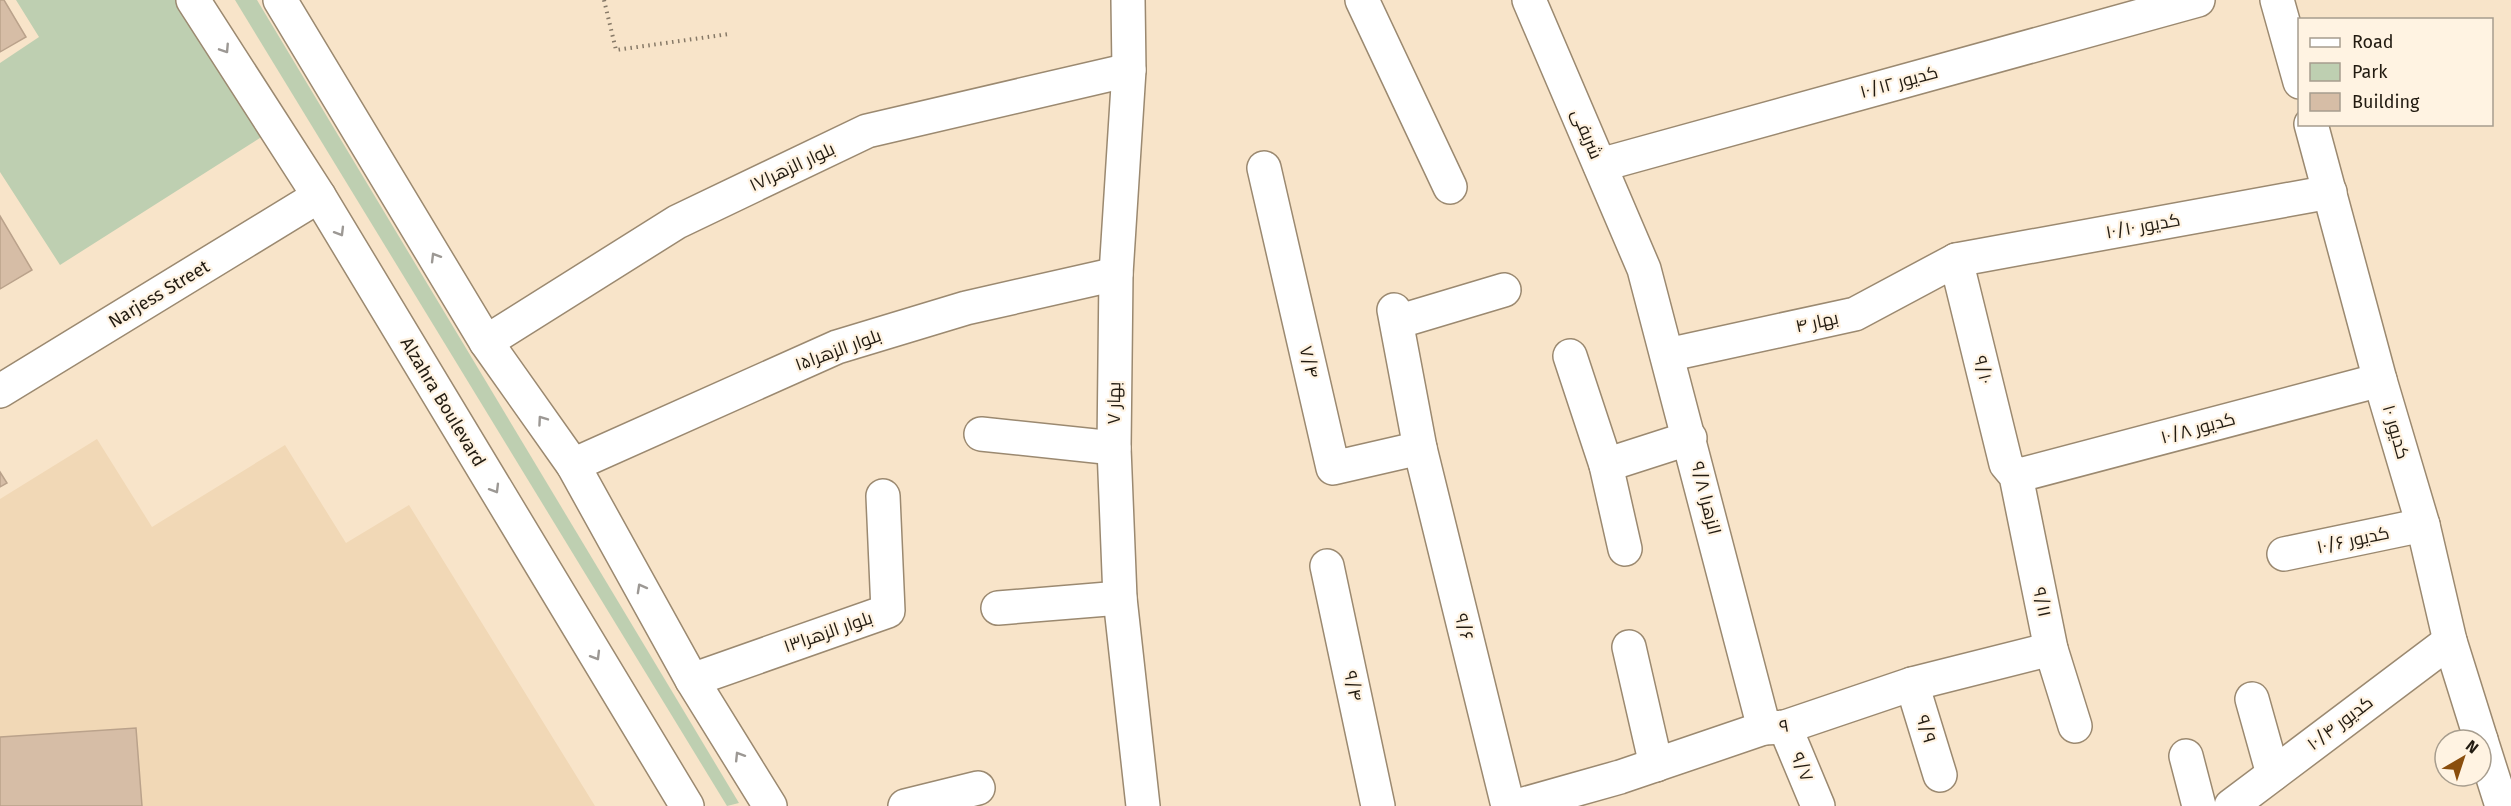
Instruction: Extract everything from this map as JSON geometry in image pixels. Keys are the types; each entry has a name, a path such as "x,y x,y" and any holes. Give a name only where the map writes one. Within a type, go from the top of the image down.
{"street":[{"name":"Alzahra Boulevard","path":"194,0 319,196 687,806"},
{"path":"280,0 486,342 573,465 692,680 769,805"},
{"name":"بهار ۷","path":"1128,0 1129,70 1116,274 1114,448 1120,598 1143,806"},
{"path":"1362,0 1450,187"},
{"name":"شریفی","path":"1529,0 1644,269"},
{"name":"کدیور ۱۰/۱۲","path":"1600,165 2199,0"},
{"path":"2277,0 2298,74"},
{"name":"بلوار الزهرا۱۷","path":"486,342 677,222 867,131 1129,70"},
{"name":"کدیور ۱۰","path":"2312,126 2380,380 2423,525 2450,641 2477,728"},
{"name":"۷/۴","path":"1264,168 1333,468 1420,448"},
{"name":"کدیور ۱۰/۱۰","path":"1956,260 2330,192"},
{"name":"Narjess Street","path":"0,391 319,196"},
{"name":"بهار ۴","path":"1667,355 1855,314 1956,260"},
{"name":"۹/۱۰","path":"1956,260 2006,464 2016,476"},
{"name":"الزهرا ۹/۸","path":"1644,269 1690,438 1775,728"},
{"name":"بلوار الزهرا۱۵","path":"573,465 837,347 966,308 1116,274"},
{"name":"۹/۶","path":"1504,290 1396,316 1420,448 1508,806"},
{"path":"1570,356 1606,465 1625,549"},
{"name":"کدیور ۱۰/۸","path":"2016,476 2380,380"},
{"path":"981,434 1114,448"},
{"path":"1606,465 1690,438"},
{"name":"۹/۱۱","path":"2016,476 2051,649 2075,726"},
{"name":"بلوار الزهرا۱۳","path":"692,680 888,611 883,496"},
{"name":"کدیور ۱۰/۶","path":"2283,554 2423,525"},
{"name":"۹/۴","path":"1327,566 1378,806"},
{"path":"998,608 1120,598"},
{"name":"کدیور ۱۰/۴","path":"2231,806 2450,641"},
{"path":"1629,647 1656,765"},
{"name":"۹","path":"1517,806 1656,765 1912,684 2051,649"},
{"name":"۹/۹","path":"1912,684 1940,775"},
{"path":"2252,699 2273,774"},
{"name":"۹/۷","path":"1775,728 1818,806"},
{"path":"2186,756 2199,806"},
{"name":"کدیور ۱۰","path":"2493,778 2502,806"},
{"path":"905,806 978,788"}],"path":[{"path":"604,0 616,50 729,34"}],"shaded area":[{"path":"97,439 152,527 285,445 346,543 409,505 595,806 0,806 0,499"}],"green space":[{"path":"16,0 176,0 263,136 60,265 0,172 0,63 39,37"},
{"path":"235,0 257,0 739,803 727,806"}],"building":[{"path":"0,0 4,0 26,37 0,52"},
{"path":"0,216 32,270 0,289"},
{"path":"0,472 7,483 0,487"},
{"path":"136,728 142,806 0,806 0,737"}]}
